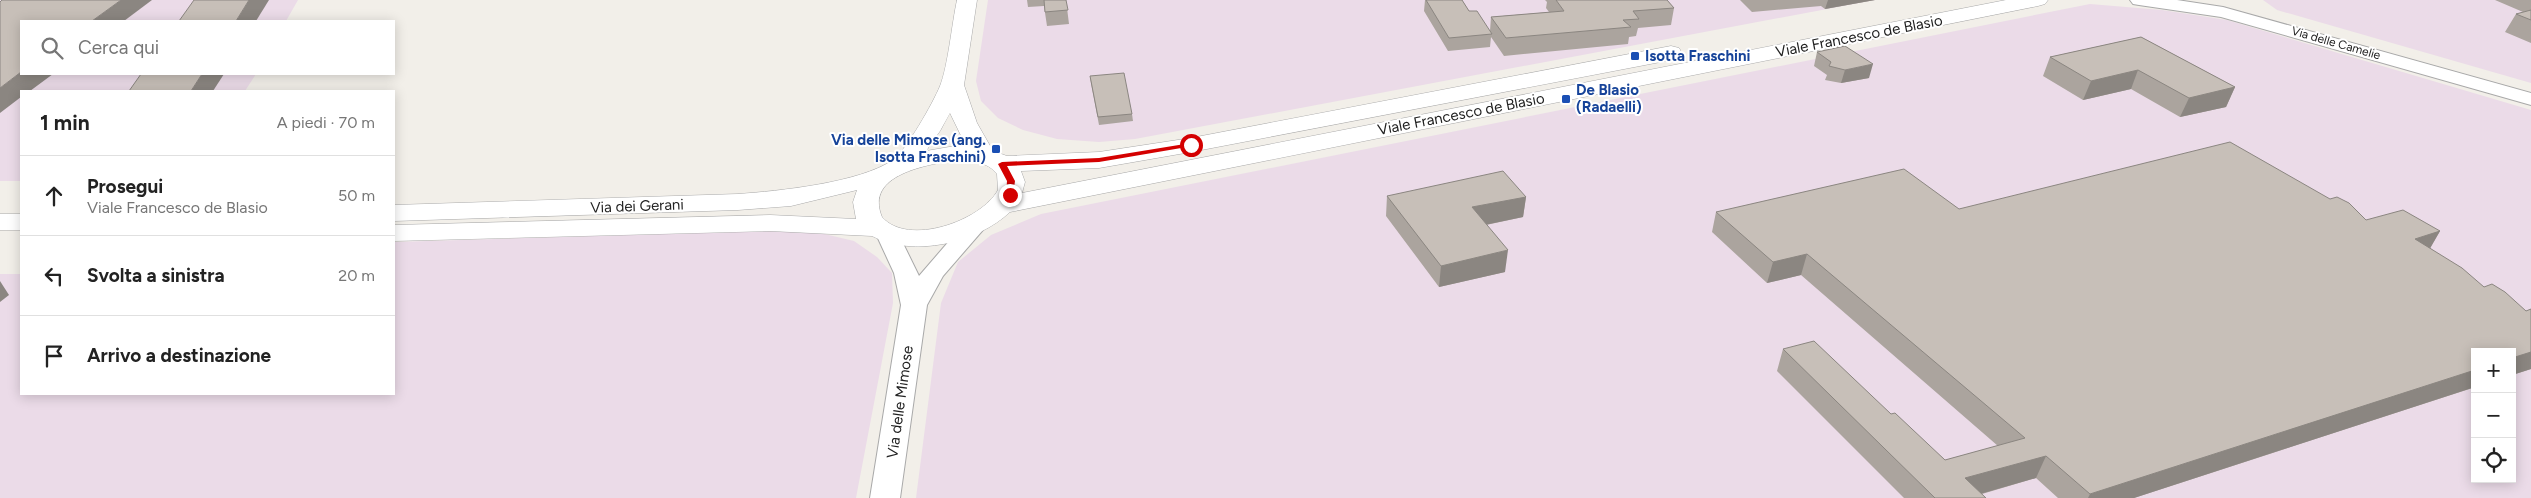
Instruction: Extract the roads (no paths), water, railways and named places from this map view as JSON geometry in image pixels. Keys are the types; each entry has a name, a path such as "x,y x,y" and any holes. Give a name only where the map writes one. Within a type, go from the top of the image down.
{"street":[{"path":"901,166 928,131 952,85 968,0"},
{"name":"Viale Francesco de Blasio","path":"901,166 928,157 956,152 993,160 1099,160 1191,145 1952,0"},
{"name":"Viale Francesco de Blasio","path":"1002,205 2038,0"},
{"name":"Via delle Camelie","path":"2139,0 2223,12 2531,99"},
{"path":"952,85 965,123 1011,181 1010,195 1002,205"},
{"name":"Via dei Gerani","path":"395,213 738,202 792,198 878,178 901,166"},
{"path":"878,178 866,197 868,220 882,231 906,274 914,305"},
{"name":"Via dei Gerani","path":"395,233 770,223 882,231 908,238 931,236 977,223 1002,205"},
{"path":"0,222 20,222"},
{"path":"914,305 933,273 977,223"},
{"path":"0,241 20,240"},
{"name":"Via delle Mimose","path":"885,498 914,305"}],"place":[{"name":"Isotta Fraschini","path":"1635,56"},
{"name":"De Blasio (Radaelli)","path":"1566,99"},
{"name":"Via delle Mimose (ang. Isotta Fraschini)","path":"996,149"}]}
